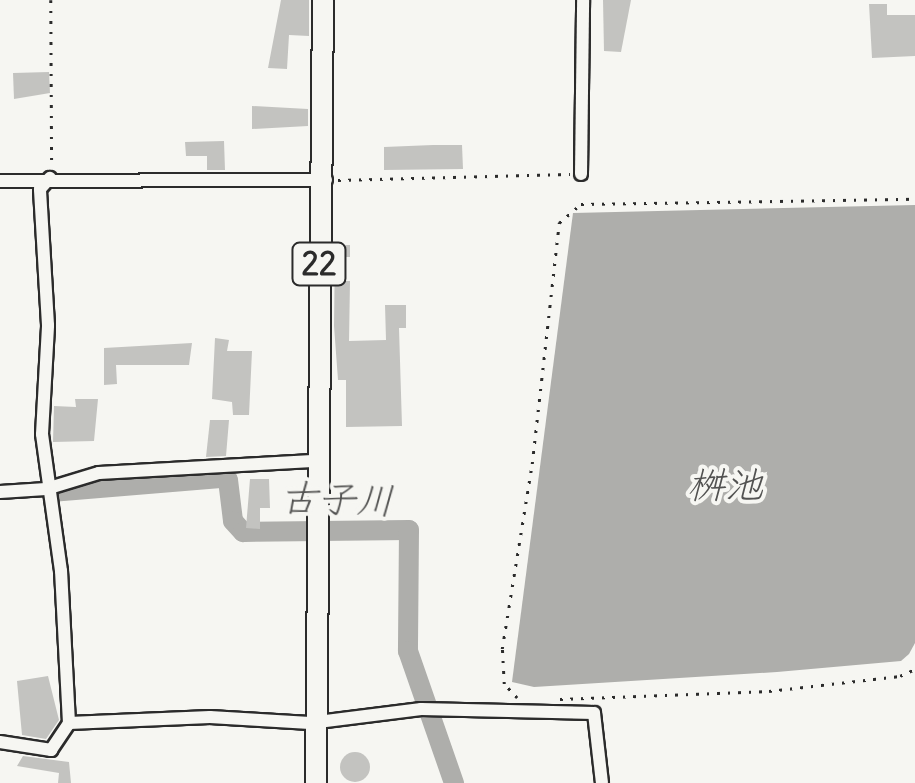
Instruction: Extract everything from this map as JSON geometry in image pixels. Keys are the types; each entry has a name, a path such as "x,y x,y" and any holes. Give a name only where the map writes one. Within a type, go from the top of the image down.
{"main road":[{"name":"22","path":"316,783 323,0"}],"street":[{"path":"581,174 583,0"},
{"path":"0,742 51,750 69,723 61,572 46,489 40,189 50,178"},
{"path":"0,182 50,178 323,178"},
{"path":"0,492 46,489 99,473 317,461"},
{"path":"69,723 210,717 317,723 421,709 594,713 602,783"}],"path":[{"path":"50,0 50,178"},
{"path":"323,178 581,174"},
{"path":"530,701 504,684 502,649 532,464 559,223 581,204 915,199"},
{"path":"542,700 769,691 900,676 915,669"}],"water":[{"name":"桝池","path":"915,205 915,643 909,654 901,661 777,672 534,687 512,682 573,213"}],"building":[{"path":"281,0 309,0 309,36 289,35 287,69 268,68"},
{"path":"603,0 631,0 621,52 604,51"},
{"path":"869,4 887,4 887,15 915,15 915,56 872,58"},
{"path":"49,72 50,93 14,99 13,73"},
{"path":"252,106 308,109 308,126 252,129"},
{"path":"224,141 225,170 207,170 207,156 186,156 185,142"},
{"path":"462,145 463,169 384,170 384,147"},
{"path":"335,245 350,245 350,257 340,257 341,281 350,281 349,341 386,340 385,305 406,305 406,328 399,328 402,426 346,427 346,380 338,380 334,326"},
{"path":"215,338 229,340 227,351 252,351 249,415 233,415 232,402 212,399"},
{"path":"192,343 189,365 116,365 117,384 104,385 104,348"},
{"path":"75,399 98,399 94,441 53,442 54,406 76,407"},
{"path":"210,420 229,420 226,456 206,457"},
{"path":"250,479 269,479 270,508 260,508 260,529 246,528"},
{"path":"48,676 59,720 46,739 22,735 17,681"},
{"path":"355,752 366,756 370,767 366,778 355,782 344,778 340,767 344,756"},
{"path":"23,756 69,762 71,783 58,783 59,773 17,766"}],"waterway":[{"name":"古子川","path":"51,492 220,478 228,480 233,521 243,532 409,530 408,651 454,783"}]}
